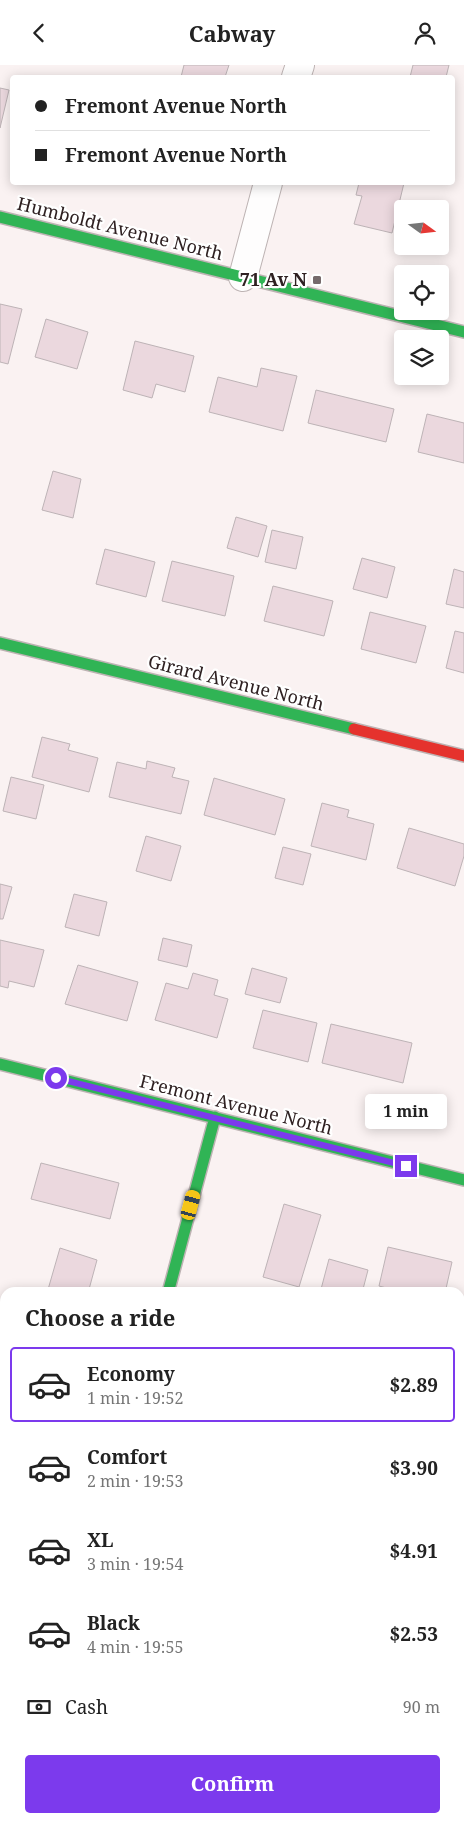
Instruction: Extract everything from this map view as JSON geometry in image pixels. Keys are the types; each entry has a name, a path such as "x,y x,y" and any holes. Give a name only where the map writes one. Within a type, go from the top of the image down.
{"street":[{"path":"243,277 267,185"},
{"name":"Humboldt Avenue North","path":"0,217 464,332"},
{"name":"Girard Avenue North","path":"0,643 464,756"},
{"name":"Fremont Avenue North","path":"0,1064 464,1180"},
{"path":"170,1287 215,1117"}],"building":[{"path":"184,65 229,65 226,75 182,75"},
{"path":"413,65 449,65 446,75 410,75"},
{"path":"0,88 9,90 0,128"},
{"path":"358,185 404,185 400,200 394,200 392,233 354,224 362,196 356,195"},
{"path":"0,304 22,309 8,364 0,362"},
{"path":"46,319 88,332 77,369 35,357"},
{"path":"135,341 194,356 185,392 156,384 152,398 123,390"},
{"path":"261,368 297,376 283,431 209,412 218,377 257,387"},
{"path":"316,390 394,409 386,442 308,423"},
{"path":"427,414 464,423 464,463 418,452"},
{"path":"53,471 81,479 73,518 42,510"},
{"path":"236,517 267,526 258,557 227,548"},
{"path":"272,530 303,537 296,569 265,562"},
{"path":"105,549 155,562 146,597 96,584"},
{"path":"362,558 395,567 387,598 353,589"},
{"path":"172,561 234,576 225,616 162,601"},
{"path":"454,569 464,572 464,608 446,604"},
{"path":"273,586 333,601 324,636 264,621"},
{"path":"370,612 426,626 416,663 361,649"},
{"path":"455,631 464,633 464,673 446,668"},
{"path":"42,737 70,744 68,750 98,758 89,792 32,777"},
{"path":"147,761 175,768 172,777 189,781 181,814 109,797 117,762 146,769"},
{"path":"11,777 44,785 36,819 3,811"},
{"path":"214,778 285,799 275,835 204,815"},
{"path":"322,803 349,810 347,817 374,824 366,860 311,846"},
{"path":"409,828 464,844 464,856 455,886 397,868"},
{"path":"146,836 181,846 171,881 136,871"},
{"path":"283,847 311,854 303,885 275,878"},
{"path":"0,884 12,887 3,919 0,919"},
{"path":"74,894 107,902 99,936 65,927"},
{"path":"163,938 192,945 187,967 158,960"},
{"path":"0,940 44,950 34,987 9,981 8,988 0,986"},
{"path":"78,965 138,982 127,1021 65,1004"},
{"path":"252,968 287,978 280,1003 245,994"},
{"path":"193,973 218,980 214,995 228,999 217,1038 155,1020 166,983 188,989"},
{"path":"263,1010 317,1023 308,1062 253,1048"},
{"path":"331,1024 412,1043 403,1083 322,1063"},
{"path":"41,1163 119,1183 110,1219 31,1199"},
{"path":"284,1204 321,1215 299,1287 263,1277"},
{"path":"388,1247 452,1262 446,1287 379,1286"},
{"path":"60,1248 97,1260 90,1287 49,1287"},
{"path":"329,1259 368,1270 364,1287 322,1287"}],"traffic: fast":[{"path":"0,217 464,332"},
{"path":"0,643 354,729"},
{"path":"0,1064 464,1180"},
{"path":"170,1287 215,1117"}],"traffic: jam":[{"path":"354,729 464,756"}],"place":[{"name":"71 Av N","path":"317,280"}],"route":[{"path":"56,1078 406,1166"}]}
